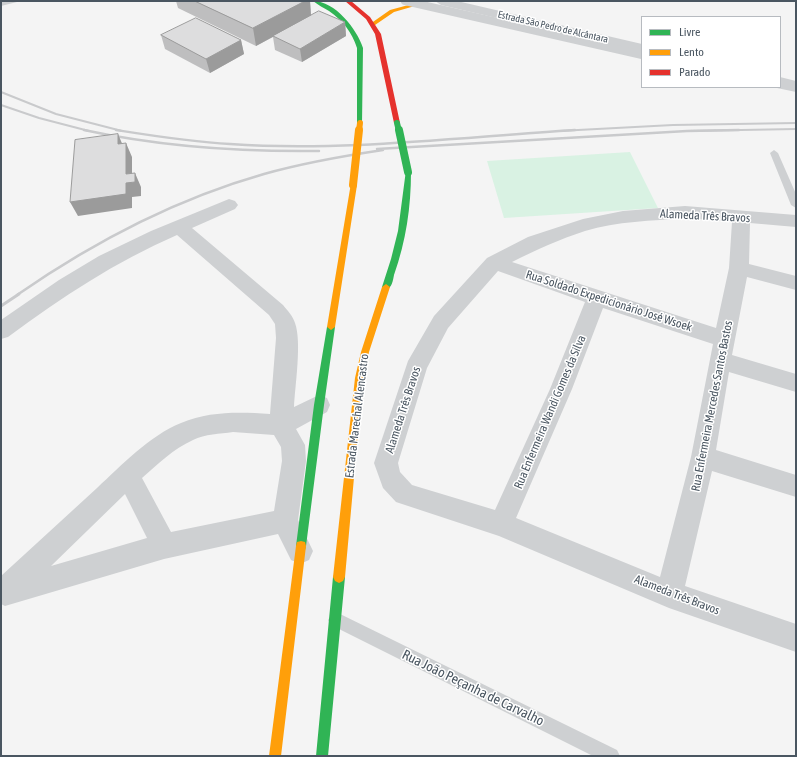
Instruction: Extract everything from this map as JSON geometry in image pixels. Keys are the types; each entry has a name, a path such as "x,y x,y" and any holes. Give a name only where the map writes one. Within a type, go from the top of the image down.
{"main road":[{"path":"275,756 319,406 353,185 360,123 360,48 358,38 352,27 345,19 316,1"},
{"name":"Estrada Marechal Alencastro","path":"322,756 359,378 366,346 399,247 408,205 409,190 408,172 387,77 382,41 373,24 348,1"},
{"path":"373,24 378,18 392,11 429,1"}],"street":[{"name":"Estrada São Pedro de Alcântara","path":"441,1 641,48"},
{"path":"781,83 796,84"},
{"path":"1,331 89,270 229,205"},
{"name":"Alameda Três Bravos","path":"796,221 685,212 623,217 583,225 535,242 494,263 459,300 441,322 416,367 386,463 388,476 395,486 405,494 501,524 669,594 796,638"},
{"name":"Rua Enfermeira Mercedes Santos Bastos","path":"669,594 703,457 722,361 724,339 735,294 739,268 741,217"},
{"path":"179,227 276,310 285,323 286,338 281,425 293,444 294,461 285,521 300,550"},
{"name":"Rua Soldado Expedicionário José Wsoek","path":"494,263 724,339"},
{"path":"739,268 796,284"},
{"name":"Rua Enfermeira Wandi Gomes da Silva","path":"501,524 561,390 597,298"},
{"path":"722,361 796,383"},
{"path":"2,592 128,475 163,445 187,430 208,425 233,422 281,425 319,406"},
{"path":"703,457 796,486"},
{"path":"128,475 164,546"},
{"path":"2,592 67,576 164,546 239,529 285,521"}],"lane":[{"path":"1,4 15,1"},
{"path":"405,1 641,55"},
{"path":"781,83 796,90"},
{"path":"774,152 796,205"},
{"name":"Rua João Peçanha de Carvalho","path":"336,620 611,756"}],"green space":[{"path":"630,152 658,208 504,218 487,161"}],"building":[{"path":"195,1 305,1 253,28"},
{"path":"319,11 345,22 300,49 273,36"},
{"path":"196,18 241,40 206,59 161,35"},
{"path":"118,134 118,144 126,143 126,174 135,173 135,182 126,183 126,194 70,202 75,140"}],"railway":[{"path":"1,92 56,114 121,131"},
{"path":"1,105 39,118 89,131"},
{"path":"568,131 673,125 796,123"},
{"path":"704,131 796,129"},
{"path":"84,130 142,141 201,147 260,151 319,151"},
{"path":"116,130 121,131"},
{"path":"568,131 575,130"},
{"path":"704,131 739,130"},
{"path":"121,131 215,143 272,146 315,146 402,143 568,131"},
{"path":"559,131 568,131"},
{"path":"686,131 704,131"},
{"path":"377,149 704,131"},
{"path":"17,295 105,240 136,224 199,196 231,184 293,166 383,150"},
{"path":"1,306 19,294"}],"traffic: fast":[{"path":"316,1 344,20 354,32 360,48 360,123"},
{"path":"397,123 408,172"},
{"path":"386,287 399,245 405,216 408,172"},
{"path":"301,546 319,405 331,327"},
{"path":"322,756 339,577"}],"traffic: slow":[{"path":"373,24 392,11 429,1"},
{"path":"353,185 360,123"},
{"path":"331,327 353,185"},
{"path":"339,577 359,378 365,352 386,287"},
{"path":"275,756 301,546"}],"traffic: jam":[{"path":"348,1 368,18 378,34 397,123"}]}
